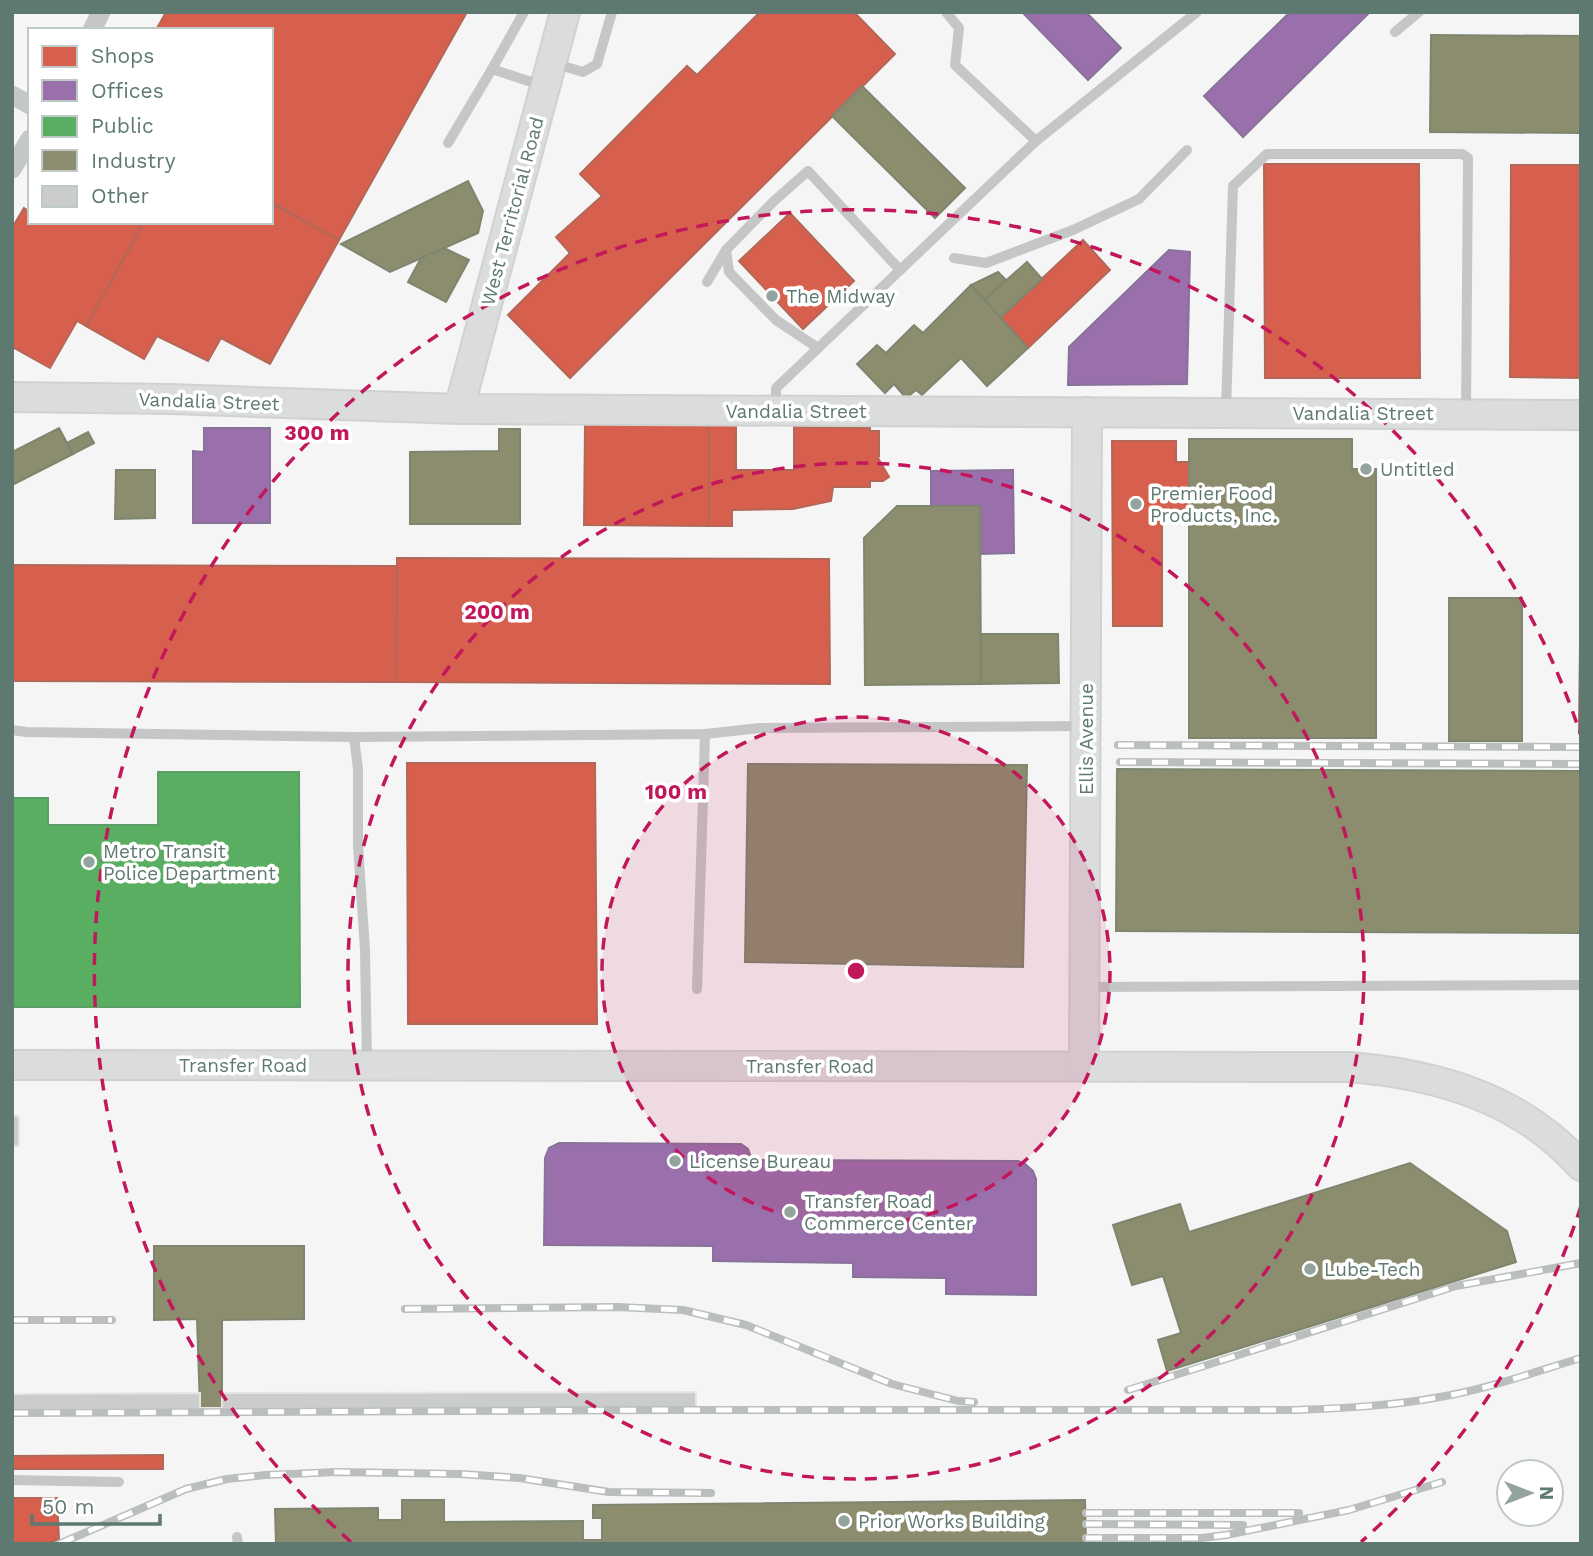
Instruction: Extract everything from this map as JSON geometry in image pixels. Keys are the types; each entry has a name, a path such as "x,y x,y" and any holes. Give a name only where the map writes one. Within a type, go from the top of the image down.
{"street":[{"path":"93,28 101,12"},
{"name":"West Territorial Road","path":"459,409 565,12"},
{"path":"12,95 28,103"},
{"path":"12,169 28,142"},
{"name":"Vandalia Street","path":"12,397 170,399 459,409 1581,415"},
{"name":"Ellis Avenue","path":"1084,1066 1087,412"},
{"name":"Transfer Road","path":"12,1065 1349,1067 1387,1070 1423,1077 1459,1087 1493,1101 1526,1119 1551,1137 1581,1166"}],"lane":[{"path":"448,143 524,12"},
{"path":"492,69 548,75 583,72 597,64 612,12"},
{"path":"946,12 959,28 955,65 1035,141"},
{"path":"776,411 776,388 1035,141 1197,12"},
{"path":"1395,32 1419,12"},
{"path":"954,258 986,263 1073,230 1139,199 1187,150"},
{"path":"1226,412 1233,187 1267,154 1462,154 1468,158 1465,414"},
{"path":"707,282 726,250 808,171 900,270"},
{"path":"726,250 729,272 776,320 818,348"},
{"path":"12,730 354,737 705,734 760,728 1086,726"},
{"path":"696,989 705,734"},
{"path":"354,737 358,769 358,845 365,950 367,1066"},
{"path":"1085,986 1581,985"},
{"path":"12,1480 119,1482"}],"building: Shops":[{"path":"166,12 467,12 339,240 273,203 273,28 157,28"},
{"path":"760,12 854,12 895,54 570,378 508,315 570,253 556,237 602,196 580,174 687,66 697,75"},
{"path":"1264,164 1419,164 1420,378 1265,378"},
{"path":"1511,165 1581,165 1581,378 1510,377"},
{"path":"273,204 339,240 270,364 221,338 208,361 157,336 144,359 86,326 143,224 273,224"},
{"path":"24,208 28,211 28,224 143,224 86,326 77,321 50,368 14,348 12,351 12,228"},
{"path":"790,213 854,281 803,329 739,261"},
{"path":"1083,240 1110,270 1028,348 1000,318"},
{"path":"585,425 709,425 709,526 584,525"},
{"path":"709,425 736,426 736,470 794,470 794,427 870,428 870,431 879,431 878,458 889,477 883,481 870,481 870,487 833,487 831,501 793,509 732,510 732,526 709,526"},
{"path":"1112,441 1176,441 1176,462 1189,462 1189,509 1162,510 1162,626 1113,626"},
{"path":"397,558 829,559 830,684 396,682"},
{"path":"1581,564 1581,731 1579,731"},
{"path":"12,565 397,566 396,682 12,681"},
{"path":"407,763 595,763 597,1024 408,1024"},
{"path":"163,1455 163,1469 12,1469 12,1456"},
{"path":"12,1498 57,1498 59,1539 47,1544 12,1544"}],"building: Offices":[{"path":"1022,12 1086,12 1121,48 1088,80"},
{"path":"1290,12 1370,12 1243,137 1204,96"},
{"path":"1169,250 1190,252 1187,384 1068,385 1069,347"},
{"path":"204,428 270,428 270,523 193,523 193,451 204,452"},
{"path":"1013,470 1014,553 980,554 980,506 931,506 931,471"},
{"name":"Transfer Road Commerce Center","path":"559,1143 741,1144 748,1149 752,1160 1018,1161 1033,1171 1036,1179 1036,1295 946,1294 946,1278 853,1277 853,1263 713,1261 713,1246 544,1245 545,1158 549,1148"}],"building: Public":[{"path":"158,772 299,772 300,1007 12,1007 12,798 48,798 48,825 158,825"}],"building: Industry":[{"path":"1431,35 1581,36 1581,133 1430,132"},
{"path":"862,86 965,188 935,218 832,116"},
{"path":"468,181 483,211 478,233 390,272 341,244"},
{"path":"444,248 469,260 446,302 408,282 421,258"},
{"path":"1027,262 1042,279 1000,318 984,300"},
{"path":"998,272 1006,280 984,300 971,285"},
{"path":"971,285 1028,348 987,386 961,358 922,395 916,390 906,398 894,384 885,393 857,364 877,345 886,353 914,325 923,333"},
{"path":"59,428 73,454 12,485 12,452"},
{"path":"499,429 520,429 520,524 410,524 410,452 499,451"},
{"path":"88,432 94,443 73,454 67,443"},
{"path":"1189,439 1352,439 1352,469 1376,469 1376,738 1189,738"},
{"path":"116,470 155,470 155,518 115,519"},
{"path":"897,506 980,506 981,684 865,685 864,538"},
{"path":"1449,598 1522,598 1522,741 1449,741"},
{"path":"981,634 1058,634 1059,683 981,684"},
{"path":"748,764 1027,765 1023,967 745,962"},
{"path":"1117,769 1581,771 1581,933 1116,931"},
{"name":"Lube-Tech","path":"1410,1163 1507,1231 1516,1262 1167,1371 1158,1340 1181,1333 1163,1276 1132,1285 1113,1225 1180,1204 1189,1232"},
{"path":"154,1246 304,1246 304,1319 222,1320 222,1408 200,1408 197,1319 154,1320"},
{"name":"Prior Works Building","path":"402,1500 444,1500 444,1522 583,1521 583,1540 602,1540 602,1518 593,1518 593,1505 1085,1500 1086,1544 276,1544 275,1509 378,1508 378,1520 402,1520"}],"building: Other":[{"path":"12,1116 19,1116 19,1146 12,1146"},
{"path":"696,1392 696,1408 12,1410 12,1394 200,1393 200,1408 222,1408 222,1393"}],"railway":[{"path":"1118,745 1581,747"},
{"path":"1120,762 1581,764"},
{"path":"1128,1390 1456,1286 1581,1263"},
{"path":"405,1309 617,1307 683,1310 746,1325 892,1384 958,1401 974,1402"},
{"path":"12,1320 112,1320"},
{"path":"12,1413 1295,1410 1386,1405 1458,1394 1581,1358"},
{"path":"59,1544 186,1489 227,1479 265,1475 337,1472 461,1474 519,1478 609,1492 711,1493"},
{"path":"1086,1538 1202,1538 1226,1535 1349,1510 1442,1482"},
{"path":"1086,1513 1299,1513"},
{"path":"1086,1524 1243,1525"}],"place":[{"name":"The Midway","path":"772,296"},
{"name":"Untitled","path":"1366,469"},
{"name":"Premier Food Products, Inc.","path":"1136,504"},
{"name":"Metro Transit Police Department","path":"89,862"},
{"name":"License Bureau","path":"675,1161"},
{"name":"Transfer Road Commerce Center","path":"790,1212"},
{"name":"Lube-Tech","path":"1310,1269"},
{"name":"Prior Works Building","path":"844,1521"}]}
